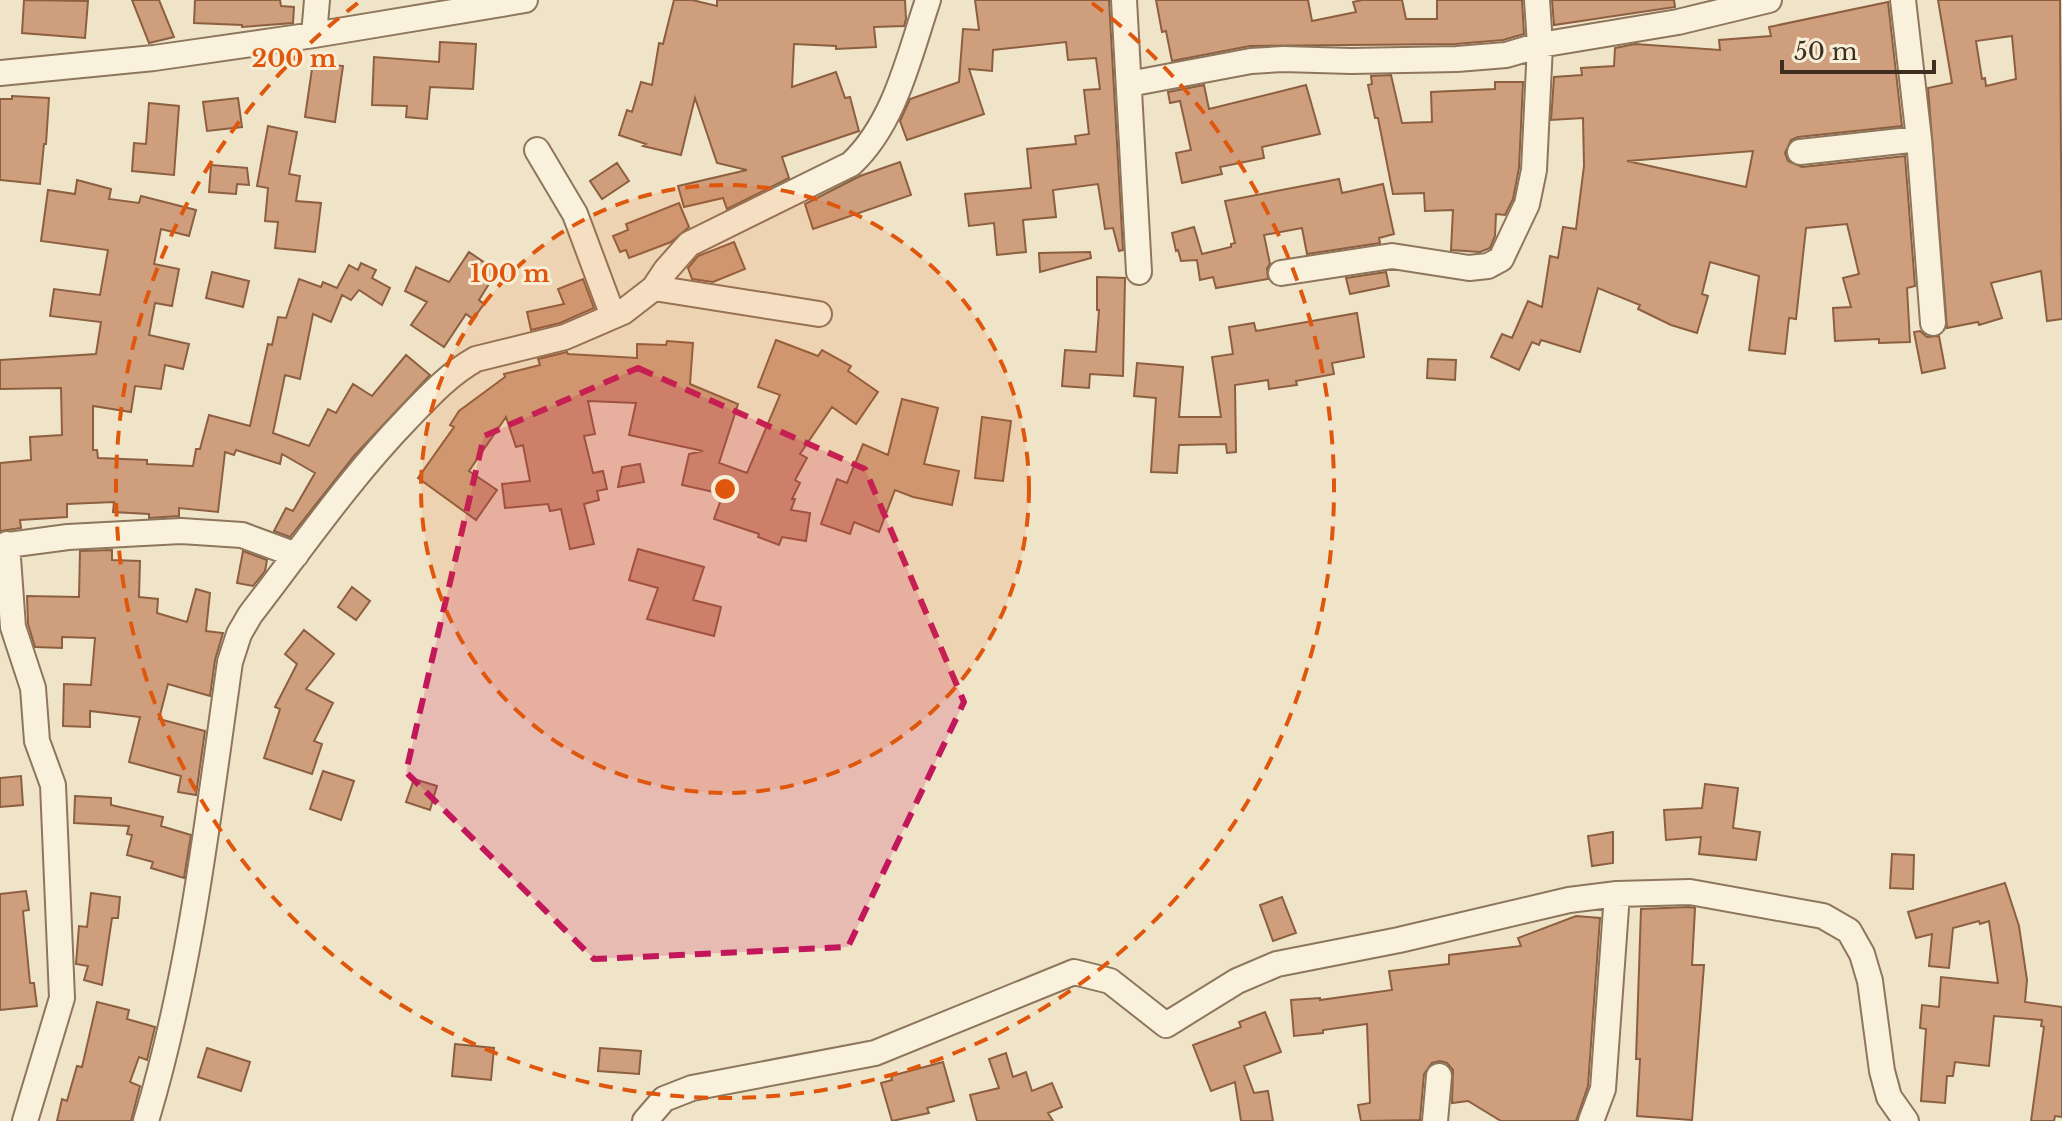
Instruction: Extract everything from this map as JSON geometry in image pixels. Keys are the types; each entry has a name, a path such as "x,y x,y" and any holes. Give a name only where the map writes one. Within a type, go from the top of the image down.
{"street":[{"path":"314,35 317,0"},
{"path":"0,73 154,58 525,0"},
{"path":"146,1121 161,1070 190,929 230,662 239,634 250,615 375,452 463,366 476,359 565,337 613,316 654,288 689,244 851,164 866,150 889,111 928,0"},
{"path":"1124,0 1139,272"},
{"path":"1281,273 1392,256 1469,268 1488,266 1501,259 1527,204 1534,170 1540,45 1537,0"},
{"path":"1129,84 1251,61 1457,59 1506,55 1540,45 1678,22 1737,3 1769,0"},
{"path":"1903,0 1919,139 1933,323"},
{"path":"1800,152 1919,139"},
{"path":"537,150 575,214 613,316"},
{"path":"654,288 819,314"},
{"path":"25,1121 62,998 53,785 37,741 33,688 13,627 4,545 68,537 181,531 242,535 296,555"},
{"path":"645,1121 664,1099 692,1088 875,1053 1074,972 1110,981 1166,1025 1237,981 1277,964 1399,940 1569,900 1617,894 1690,892 1823,916 1849,931 1862,954 1870,981 1882,1071 1889,1097 1906,1121"},
{"path":"1591,1121 1603,1089 1617,894"},
{"path":"1435,1121 1439,1076"}],"highlighted area":[{"path":"638,368 865,469 964,702 848,947 594,959 406,772 484,436"}],"building":[{"path":"24,0 88,1 85,38 22,33"},
{"path":"132,0 159,0 174,37 149,43"},
{"path":"195,0 280,0 281,6 294,7 293,23 242,27 194,23"},
{"path":"674,0 692,0 717,6 717,0 905,0 906,19 904,26 874,27 876,47 836,49 836,46 794,44 792,87 836,72 845,98 850,97 859,131 782,157 789,178 727,209 723,198 684,207 678,186 747,170 717,163 695,98 681,155 643,146 646,144 619,135 627,110 632,112 641,82 652,85 659,43 663,44"},
{"path":"975,0 1109,0 1123,250 1119,251 1113,228 1105,229 1098,184 1053,190 1056,217 1023,220 1026,252 997,255 994,223 969,226 965,194 1031,188 1027,149 1076,144 1075,136 1089,134 1084,90 1100,89 1096,58 1068,60 1066,42 993,50 992,71 969,69 984,114 907,140 900,121 910,99 959,82 963,29 979,30"},
{"path":"1156,0 1308,0 1312,21 1356,12 1353,2 1362,0 1402,0 1406,19 1437,19 1437,0 1522,0 1524,34 1503,40 1456,44 1250,46 1172,61"},
{"path":"1552,0 1674,0 1675,7 1554,25"},
{"path":"1938,0 2060,0 2062,319 2047,321 2041,271 1991,283 2002,318 1979,325 1978,322 1947,328 1928,88 1952,83","holes":["2012,36 2016,79 1986,86 1976,41"]},
{"path":"1888,2 1902,126 1798,137 1791,140 1785,153 1788,161 1802,167 1905,156 1915,286 1907,288 1910,342 1879,343 1879,339 1835,341 1833,308 1851,307 1843,278 1859,274 1847,224 1806,228 1796,319 1789,318 1785,354 1749,350 1759,276 1710,262 1702,294 1708,296 1697,333 1671,325 1638,309 1640,305 1598,288 1580,352 1541,340 1539,345 1532,342 1519,370 1491,357 1502,334 1512,338 1528,301 1542,307 1550,256 1558,258 1563,227 1576,229 1584,166 1583,118 1551,120 1554,77 1582,75 1581,68 1614,66 1615,48 1635,44 1720,50 1719,40 1771,36 1769,27","holes":["1753,151 1746,187 1627,161"]},
{"path":"440,42 476,44 473,89 430,87 427,119 406,117 407,106 372,105 374,57 439,62"},
{"path":"313,62 343,66 335,122 305,117"},
{"path":"1391,75 1402,123 1432,122 1431,92 1495,89 1495,82 1523,82 1519,168 1513,199 1505,215 1496,214 1495,236 1490,248 1480,252 1451,250 1453,210 1425,211 1424,193 1393,194 1368,85 1372,84 1371,76"},
{"path":"1204,85 1209,109 1306,85 1320,134 1262,147 1264,158 1220,167 1222,174 1182,183 1176,153 1191,150 1180,101 1170,103 1168,92"},
{"path":"12,96 49,98 40,184 0,180 0,99 12,99"},
{"path":"238,98 242,127 207,131 203,102"},
{"path":"149,103 179,106 174,175 132,171 134,143 146,144"},
{"path":"268,126 297,132 289,174 300,176 296,201 321,203 315,252 275,248 278,222 265,221 268,188 257,186"},
{"path":"900,162 911,195 813,229 805,204 860,176"},
{"path":"617,163 629,181 602,199 590,181"},
{"path":"211,165 247,168 249,185 237,184 236,194 209,192"},
{"path":"1339,179 1342,193 1383,184 1394,234 1379,238 1380,243 1307,254 1302,228 1264,235 1270,264 1267,268 1268,279 1216,288 1213,277 1200,280 1197,260 1181,261 1176,251 1172,233 1194,227 1202,254 1231,247 1235,243 1225,201"},
{"path":"77,180 111,189 109,199 139,203 141,196 196,210 189,236 161,229 154,264 179,269 172,306 155,303 149,335 189,344 183,369 165,365 161,389 135,386 131,412 93,406 93,450 97,450 98,458 193,466 209,415 250,426 268,344 272,345 278,317 286,318 299,279 321,287 323,282 337,288 349,265 358,270 361,263 376,270 372,278 390,288 382,305 359,290 351,300 342,295 331,322 313,314 300,379 285,375 273,433 309,446 328,409 336,413 353,384 372,396 406,355 430,375 354,456 290,537 274,531 286,508 293,511 315,473 282,454 280,464 236,450 234,455 225,452 218,512 179,508 179,516 149,518 149,514 113,512 114,502 67,504 67,517 20,520 21,528 0,531 0,463 31,460 30,437 62,435 61,388 0,389 0,360 96,354 101,322 50,316 54,289 100,295 108,250 41,241 48,190 75,194"},
{"path":"679,203 689,227 671,242 629,258 626,250 620,252 613,236 628,230 626,224"},
{"path":"734,242 745,269 713,282 692,279 688,268 698,256"},
{"path":"469,252 497,271 479,300 484,304 473,319 466,314 444,347 411,325 427,302 405,291 416,267 449,282"},
{"path":"1090,252 1091,258 1040,272 1039,253"},
{"path":"212,272 249,281 243,307 206,298"},
{"path":"1386,272 1389,286 1350,294 1346,278"},
{"path":"1097,277 1125,278 1123,376 1090,374 1089,388 1062,386 1065,350 1096,352 1099,310"},
{"path":"583,279 594,308 560,323 531,330 527,312 564,304 558,289"},
{"path":"1357,313 1364,357 1332,363 1334,374 1296,381 1297,385 1269,389 1268,380 1235,385 1236,452 1227,453 1226,444 1179,445 1177,473 1151,472 1156,398 1134,396 1137,363 1183,367 1179,417 1221,417 1212,357 1233,354 1229,327 1254,323 1256,331"},
{"path":"1920,331 1927,337 1939,336 1945,368 1922,373 1914,332"},
{"path":"776,340 818,356 822,350 851,366 848,371 878,392 856,424 832,407 800,454 807,458 795,480 800,483 792,499 795,499 791,510 810,513 806,541 782,537 779,545 758,537 759,534 714,519 723,494 682,485 689,454 703,451 629,435 636,403 588,401 595,434 584,436 593,473 603,471 607,489 597,491 599,500 584,504 594,544 570,549 561,509 550,511 548,504 505,508 502,484 530,481 523,445 516,447 506,417 469,471 497,490 476,520 418,478 454,427 450,425 459,411 505,377 504,374 540,365 538,359 567,352 637,358 637,344 666,345 667,341 693,343 690,384 738,404 719,463 747,473 780,395 758,387"},
{"path":"1428,359 1456,360 1455,380 1427,378"},
{"path":"902,399 938,408 924,464 959,471 952,505 895,490 879,532 854,522 850,534 821,524 837,479 847,483 863,444 888,455"},
{"path":"982,417 1011,421 1003,481 975,478"},
{"path":"640,464 644,482 618,487 622,467"},
{"path":"638,549 704,567 693,600 721,607 714,636 647,619 658,588 629,580"},
{"path":"112,550 112,560 140,561 139,597 158,599 157,613 187,622 196,589 210,593 206,631 223,633 210,696 168,684 159,719 205,731 196,795 178,792 181,776 129,762 140,717 90,711 90,727 63,726 64,684 91,685 95,638 62,637 62,648 35,647 28,624 27,596 79,597 80,551"},
{"path":"243,551 267,560 265,571 253,586 237,583"},
{"path":"352,587 370,601 356,620 338,607"},
{"path":"304,630 334,654 306,689 333,703 314,741 322,744 312,774 264,758 280,709 275,707 297,664 285,654"},
{"path":"323,771 354,781 341,820 310,809"},
{"path":"21,776 23,805 0,807 0,778"},
{"path":"414,779 437,786 430,810 406,802"},
{"path":"1705,784 1738,788 1733,828 1760,832 1756,860 1699,854 1701,837 1666,840 1664,810 1702,808"},
{"path":"75,796 111,798 111,805 163,817 161,826 191,835 184,878 151,868 153,862 127,855 132,835 127,834 129,826 74,823"},
{"path":"1613,832 1613,863 1592,866 1588,836"},
{"path":"1892,854 1914,855 1913,889 1890,888"},
{"path":"2005,883 2019,926 2027,980 2025,1002 2062,1007 2062,1117 2055,1116 2054,1121 2031,1121 2044,1027 2041,1026 2042,1020 1994,1016 1989,1066 1955,1062 1953,1076 1947,1076 1945,1103 1921,1101 1926,1029 1920,1028 1922,1005 1939,1007 1941,977 1998,983 1989,921 1953,928 1949,968 1929,966 1932,934 1916,938 1908,912"},
{"path":"26,891 29,910 23,911 30,983 34,983 37,1006 0,1010 0,894"},
{"path":"91,893 120,897 118,918 112,918 102,985 84,980 88,966 76,964 79,926 87,927"},
{"path":"1282,897 1296,933 1273,941 1260,905"},
{"path":"1695,908 1692,965 1704,965 1692,1120 1637,1116 1641,909"},
{"path":"1576,916 1600,918 1588,1086 1576,1121 1501,1121 1468,1101 1452,1103 1453,1070 1440,1061 1432,1063 1424,1074 1420,1120 1361,1121 1358,1105 1370,1103 1367,1024 1294,1036 1291,1000 1320,1000 1392,990 1389,971 1449,964 1449,955 1521,946 1518,938"},
{"path":"97,1002 129,1010 127,1019 155,1027 147,1060 139,1057 130,1082 140,1086 131,1121 57,1121 62,1099 67,1101 77,1066 82,1067"},
{"path":"1265,1012 1281,1052 1244,1066 1254,1093 1268,1091 1273,1121 1241,1121 1235,1082 1211,1091 1193,1045 1241,1027 1239,1022"},
{"path":"455,1044 494,1048 491,1080 452,1076"},
{"path":"207,1048 250,1062 241,1091 198,1077"},
{"path":"600,1048 641,1051 639,1074 598,1071"},
{"path":"1006,1053 1013,1077 1026,1072 1032,1091 1052,1083 1062,1107 1048,1113 1053,1121 977,1121 970,1095 999,1088 989,1059"},
{"path":"943,1062 954,1101 927,1108 929,1113 892,1121 881,1083 892,1080 891,1076"}]}
